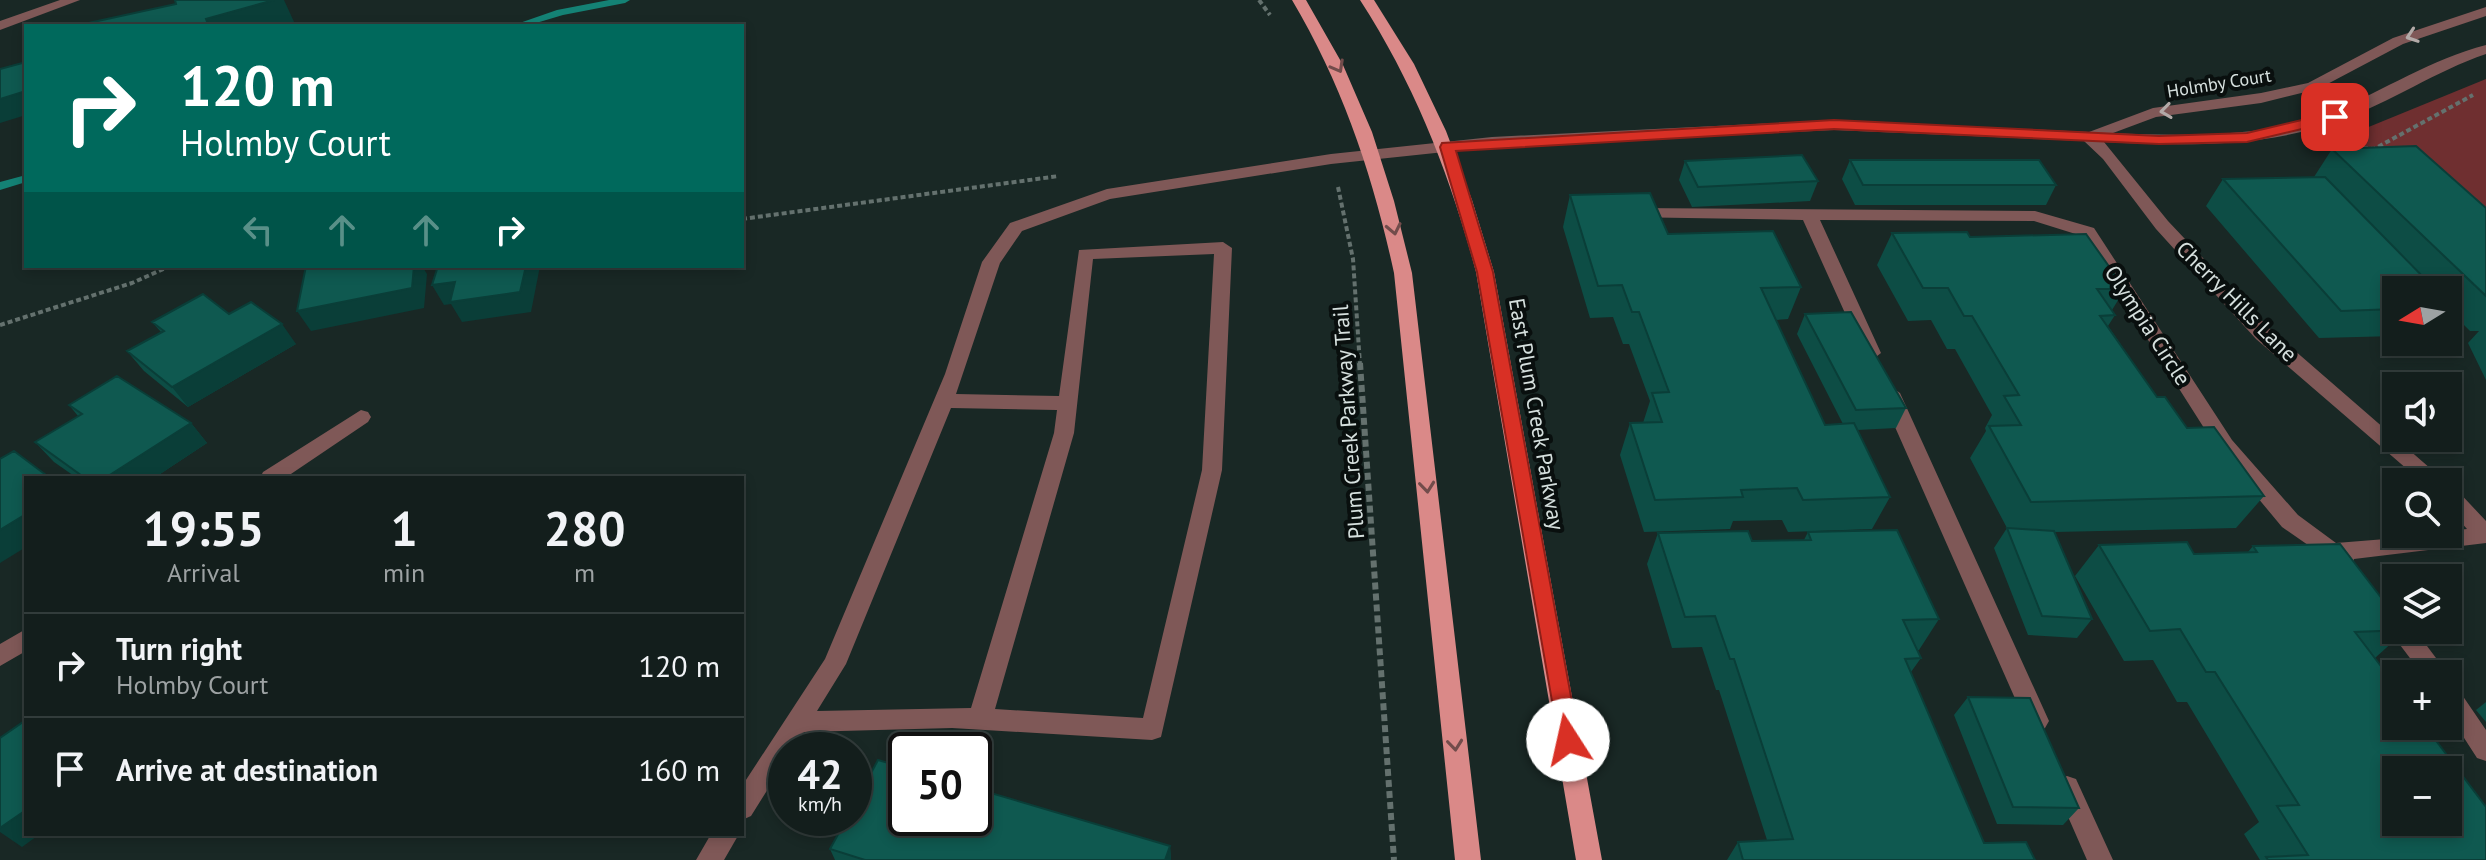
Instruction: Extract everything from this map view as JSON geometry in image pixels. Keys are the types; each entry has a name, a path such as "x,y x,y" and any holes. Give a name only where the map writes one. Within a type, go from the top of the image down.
{"main road":[{"path":"1299,0 1345,79 1374,154 1403,273 1468,860"},
{"name":"East Plum Creek Parkway","path":"1367,0 1402,55 1447,147 1485,272 1589,860"}],"street":[{"path":"0,26 73,0"},
{"name":"Holmby Court","path":"2089,137 2153,113 2261,98 2313,86 2398,41 2486,11"},
{"name":"Holmby Court","path":"744,805 834,664 943,401 991,262 1016,227 1107,194 1331,159 1447,147 1834,125 2159,140 2247,137 2335,117 2457,59 2486,49"},
{"name":"Cherry Hills Lane","path":"2089,137 2109,156 2162,225 2263,334 2420,468"},
{"name":"Olympia Circle","path":"1619,212 2035,216 2088,232 2225,445 2290,521 2336,552 2356,576"},
{"path":"1809,214 2048,745"},
{"path":"797,722 980,718 1152,729 1212,470 1223,248 1085,254 1064,433 980,718"},
{"path":"943,401 1067,403"},
{"path":"273,476 361,417"},
{"path":"2462,509 2486,535"},
{"path":"2336,552 2486,535"},
{"path":"0,656 24,640"},
{"path":"2413,644 2425,660"},
{"path":"2462,714 2486,750"},
{"path":"2061,774 2100,860"},
{"path":"709,860 725,836"}],"path":[{"path":"1259,0 1274,21"},
{"path":"2383,158 2374,149 2473,95"},
{"name":"Plum Creek Parkway Trail","path":"1331,159 1353,259 1394,860"},
{"path":"744,219 857,201 1068,175"},
{"path":"0,325 132,283 166,268"}],"shaded area":[{"path":"2486,79 2486,264 2327,144"}],"building":[{"path":"175,0 274,0 206,19 208,24 84,24 176,4"},
{"path":"24,63 24,92 0,99 0,69"},
{"path":"2416,146 2486,208 2486,296 2332,149"},
{"path":"1802,155 1818,181 1698,187 1685,161"},
{"path":"1850,160 2039,160 2056,185 1863,185"},
{"path":"2325,177 2422,276 2382,276 2382,310 2341,311 2223,179"},
{"path":"1650,193 1668,234 1773,231 1801,287 1761,288 1825,425 1854,423 1890,497 1803,500 1797,488 1741,490 1743,497 1655,500 1630,423 1662,422 1652,393 1669,392 1639,312 1632,312 1622,285 1598,286 1570,195"},
{"path":"1967,232 1970,237 2086,234 2125,289 2097,289 2115,315 2100,316 2157,397 2165,397 2187,428 2214,427 2264,496 2031,502 1989,426 2021,425 2004,396 2019,395 1972,316 1964,316 1948,288 1923,288 1892,233"},
{"path":"306,268 414,268 412,288 297,311"},
{"path":"437,268 526,268 520,292 450,302 455,282 432,285"},
{"path":"203,294 229,314 251,302 282,324 172,387 127,351 164,331 152,322"},
{"path":"1851,312 1906,408 1856,410 1805,314"},
{"path":"117,376 191,423 108,476 82,476 35,442 82,414 69,405"},
{"path":"14,451 47,476 24,476 24,515 0,530 0,459"},
{"path":"2007,528 2054,531 2092,619 2042,616"},
{"path":"1897,530 1939,619 1903,620 1921,658 1905,659 1984,843 2026,842 2035,860 1743,860 1738,842 1793,839 1734,659 1730,659 1715,616 1685,617 1658,533 1748,531 1752,541 1811,540 1808,532"},
{"path":"2187,542 2194,554 2257,552 2253,546 2340,544 2382,599 2382,631 2355,632 2382,668 2382,740 2436,740 2448,756 2382,756 2382,836 2462,836 2462,775 2486,807 2486,860 2268,860 2266,857 2308,855 2277,806 2299,805 2215,672 2206,672 2180,629 2150,631 2099,545"},
{"path":"1968,697 2030,698 2079,808 2013,807"},
{"path":"24,721 24,811 0,828 0,738"},
{"path":"878,760 888,763 888,836 992,836 992,793 1170,846 1165,860 865,860 830,849 837,836 872,836 872,771"}],"waterway":[{"path":"522,24 561,12 625,0"},
{"path":"0,186 24,179"}],"route":[{"path":"1568,740 1485,272 1466,200 1447,147 1492,142 1834,125 2159,140 2247,137 2335,117"}]}
